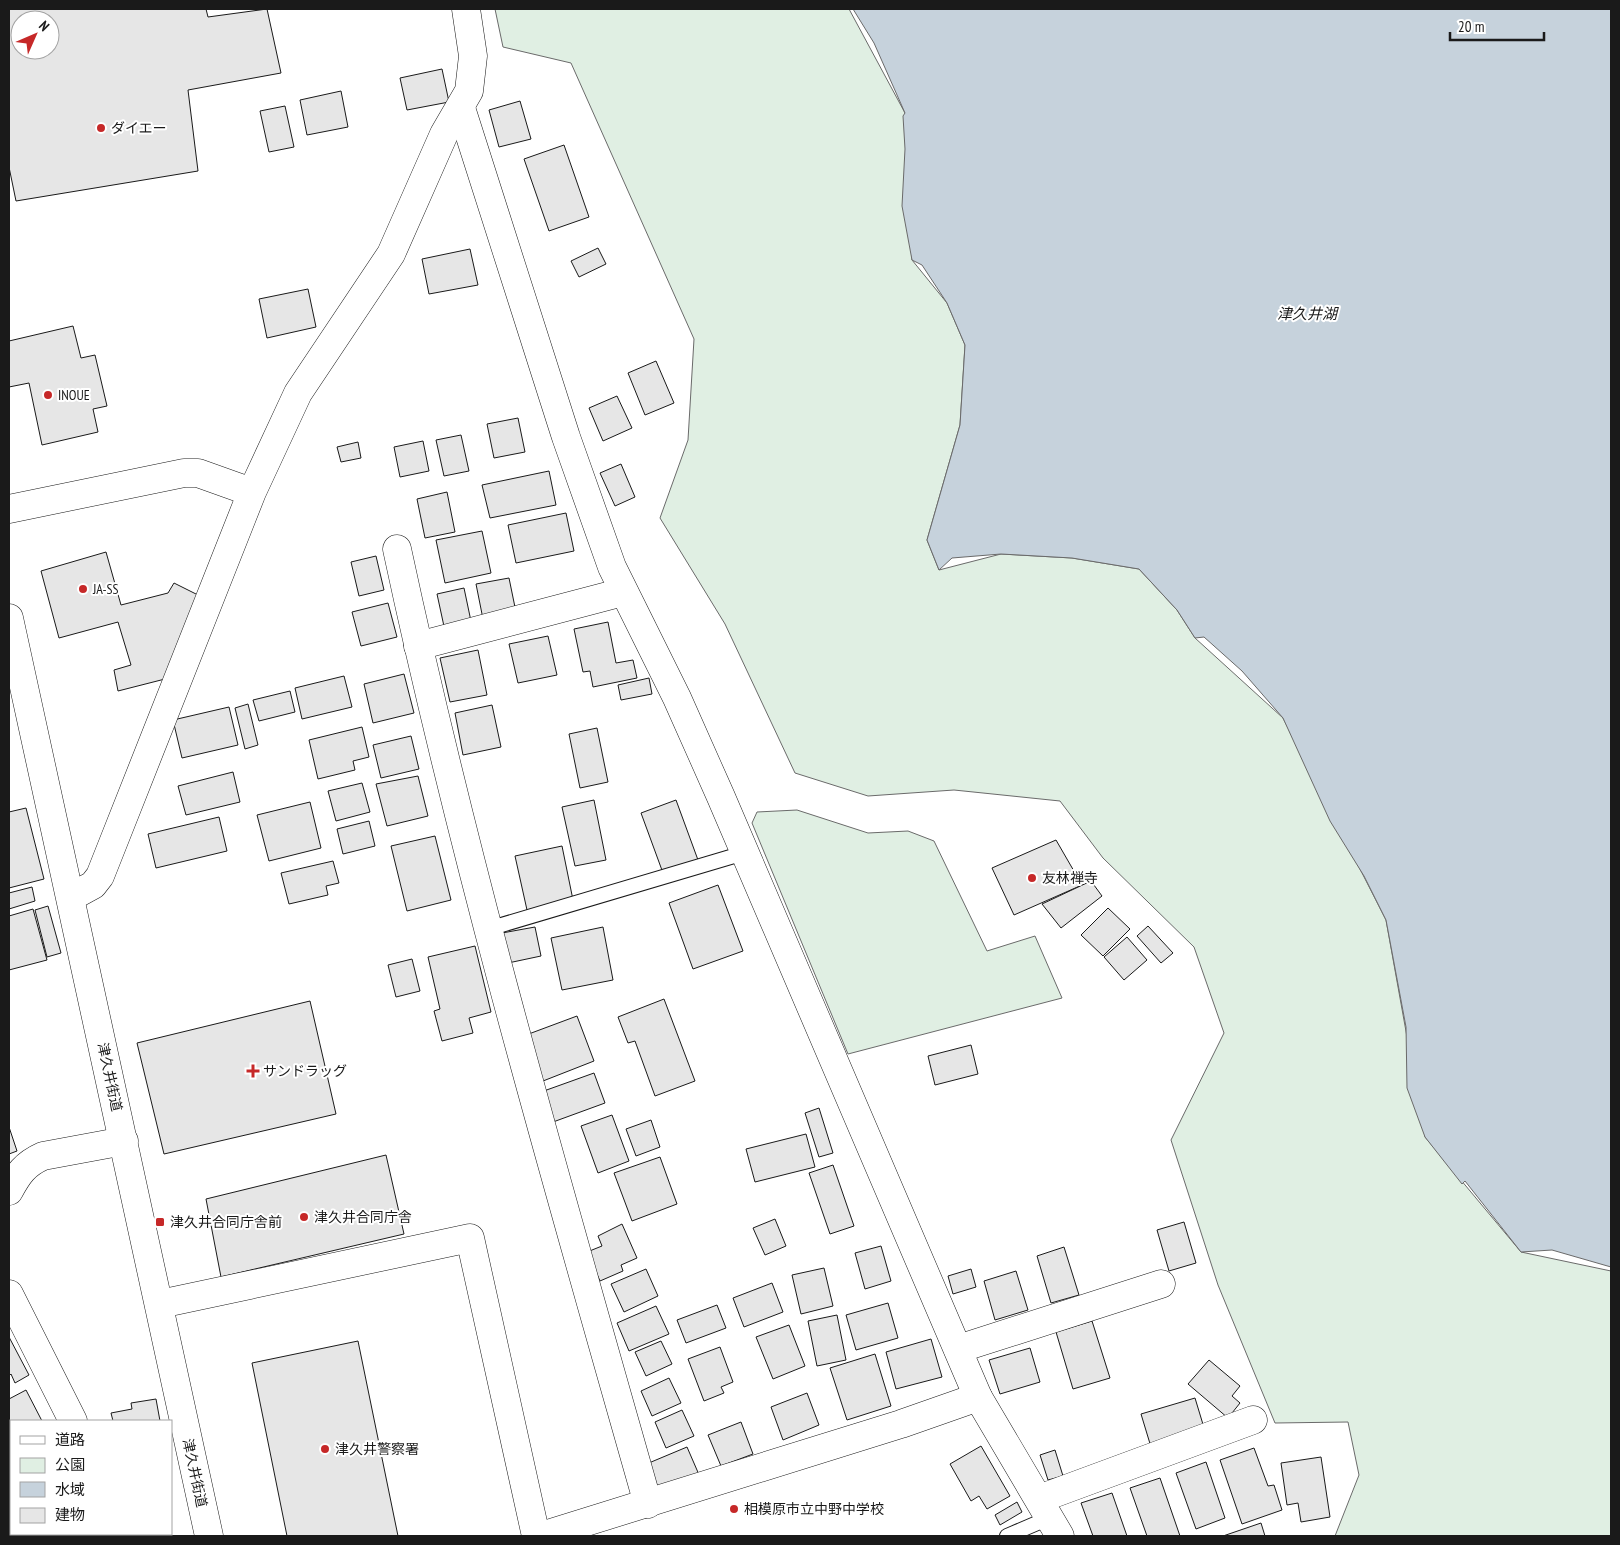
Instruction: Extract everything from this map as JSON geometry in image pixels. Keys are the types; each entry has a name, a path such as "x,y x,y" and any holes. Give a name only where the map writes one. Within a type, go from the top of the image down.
{"main road":[{"path":"70,897 92,885 100,876 252,492 298,393 390,254 444,134 461,108 469,91 473,56 466,9"},
{"path":"461,108 566,437 599,533 623,592 676,698 978,1397 1049,1518 1253,1420"},
{"path":"9,509 184,473 198,473 240,488"},
{"path":"397,549 418,646 488,929 648,1504"},
{"path":"418,646 623,592"},
{"name":"津久井街道","path":"9,618 160,1304 209,1536"},
{"path":"9,1191 20,1171 31,1162 43,1156 124,1141"},
{"path":"160,1304 470,1238 536,1536"},
{"path":"958,1349 1161,1284"},
{"path":"9,1294 72,1420"},
{"path":"542,1536 892,1427 978,1397"}],"lane":[{"path":"488,929 744,853"},
{"path":"1008,1536 1049,1518"}],"green space":[{"path":"495,9 849,9 905,113 912,260 947,303 965,345 960,425 927,540 939,570 1001,554 1072,558 1139,569 1177,610 1195,638 1283,718 1386,920 1425,1137 1521,1252 1611,1271 1611,1536 1335,1536 1359,1475 1348,1422 1275,1423 1218,1285 1171,1140 1224,1033 1194,947 1103,858 1060,801 954,790 868,796 795,773 725,624 660,518 688,440 694,339 571,63 503,47"},
{"path":"797,810 868,833 908,831 934,841 987,951 1035,936 1062,998 848,1054 752,823 757,812"}],"water":[{"name":"津久井湖","path":"853,9 1611,9 1611,1267 1552,1250 1521,1252 1465,1181 1462,1184 1425,1137 1407,1088 1406,1027 1386,920 1364,876 1330,821 1283,718 1242,671 1204,637 1195,638 1177,610 1139,569 1072,558 1001,554 952,558 939,570 927,540 960,425 965,345 947,303 922,265 912,260 902,206 905,149 903,116 905,113 874,43"}],"building":[{"name":"ダイエー","path":"9,9 206,9 208,17 267,9 281,73 188,90 198,171 16,201 9,167"},
{"path":"442,69 449,102 407,110 400,78"},
{"path":"341,91 348,127 307,135 300,100"},
{"path":"520,101 531,139 499,147 489,110"},
{"path":"285,106 294,147 269,152 260,111"},
{"path":"564,145 589,217 549,231 524,159"},
{"path":"598,248 606,264 579,277 571,261"},
{"path":"470,249 478,285 429,294 422,259"},
{"path":"308,289 316,327 267,338 259,299"},
{"path":"73,326 81,358 95,355 107,406 93,409 98,432 42,445 29,383 9,387 9,341"},
{"path":"656,361 674,403 645,415 628,373"},
{"path":"617,396 632,428 603,441 589,408"},
{"path":"518,418 525,452 494,458 487,424"},
{"path":"461,435 469,471 444,476 436,440"},
{"path":"423,441 429,471 400,477 394,447"},
{"path":"358,442 361,458 341,462 337,447"},
{"path":"621,464 635,497 615,506 600,473"},
{"path":"549,471 556,505 490,518 482,485"},
{"path":"447,492 455,532 425,538 417,499"},
{"path":"566,513 574,551 516,563 508,525"},
{"path":"482,531 491,573 445,583 436,540"},
{"path":"106,552 121,605 168,593 174,583 204,598 165,679 118,691 114,670 131,665 118,622 59,638 41,571"},
{"path":"376,556 384,590 359,596 351,562"},
{"path":"509,578 517,617 484,624 476,584"},
{"path":"464,588 472,626 445,631 437,594"},
{"path":"388,603 397,637 361,646 352,612"},
{"path":"608,622 616,663 633,660 637,678 593,687 590,671 583,672 574,629"},
{"path":"548,636 557,675 518,683 509,644"},
{"path":"478,650 487,695 450,702 440,658"},
{"path":"404,674 414,713 373,723 364,684"},
{"path":"344,676 352,707 302,719 295,688"},
{"path":"649,678 652,694 621,700 618,685"},
{"path":"290,691 295,712 259,721 253,700"},
{"path":"248,704 258,745 245,749 235,708"},
{"path":"492,705 501,747 463,755 455,713"},
{"path":"229,707 238,745 182,758 173,720"},
{"path":"362,727 369,757 353,761 355,770 318,779 309,740"},
{"path":"597,728 608,782 580,788 569,734"},
{"path":"411,736 419,769 381,778 373,745"},
{"path":"233,772 240,802 186,815 178,786"},
{"path":"418,776 428,816 387,826 376,784"},
{"path":"362,783 370,812 336,821 328,791"},
{"path":"594,800 606,860 575,866 562,807"},
{"path":"676,800 698,860 663,873 641,813"},
{"path":"310,802 321,848 269,861 257,815"},
{"path":"26,808 44,879 9,888 9,812"},
{"path":"219,817 227,851 156,868 148,834"},
{"path":"369,821 375,846 343,854 337,829"},
{"path":"435,836 451,900 407,911 391,846"},
{"path":"1056,840 1082,885 1014,915 992,868"},
{"path":"562,846 573,900 527,910 515,856"},
{"path":"333,861 339,883 326,886 328,895 289,904 281,873"},
{"path":"1091,881 1102,896 1061,928 1042,904"},
{"path":"718,885 743,951 693,969 669,903"},
{"path":"32,887 35,901 9,909 9,893"},
{"path":"48,906 61,953 47,957 35,910"},
{"path":"1108,908 1130,929 1103,956 1081,935"},
{"path":"33,909 47,960 9,970 9,916"},
{"path":"1148,926 1173,953 1161,963 1137,936"},
{"path":"535,927 541,956 508,963 502,933"},
{"path":"603,927 613,980 562,990 551,938"},
{"path":"1127,937 1147,960 1124,980 1104,957"},
{"path":"475,946 491,1012 469,1018 473,1033 442,1041 434,1011 440,1009 428,957"},
{"path":"412,959 420,991 396,997 388,965"},
{"path":"664,999 695,1081 655,1096 635,1041 628,1043 618,1017"},
{"name":"サンドラッグ","path":"310,1001 336,1114 164,1154 137,1043"},
{"path":"577,1016 594,1061 543,1081 526,1035"},
{"path":"971,1045 978,1074 935,1085 928,1056"},
{"path":"594,1073 605,1103 553,1122 541,1092"},
{"path":"819,1108 833,1153 819,1157 805,1113"},
{"path":"612,1115 629,1161 598,1173 581,1126"},
{"path":"651,1120 660,1147 636,1156 626,1129"},
{"path":"9,1127 17,1151 9,1154"},
{"path":"806,1134 815,1167 755,1182 746,1149"},
{"name":"津久井合同庁舎","path":"386,1155 404,1234 221,1277 206,1199"},
{"path":"660,1157 677,1204 632,1221 614,1173"},
{"path":"833,1165 854,1226 830,1234 809,1173"},
{"path":"775,1219 786,1246 765,1255 753,1228"},
{"path":"1184,1222 1196,1263 1169,1271 1157,1230"},
{"path":"622,1224 637,1258 621,1265 623,1271 600,1281 587,1252 602,1246 598,1236"},
{"path":"881,1246 891,1281 865,1289 855,1253"},
{"path":"1064,1247 1079,1295 1051,1303 1037,1256"},
{"path":"824,1268 833,1306 801,1314 792,1275"},
{"path":"646,1269 658,1296 624,1312 611,1284"},
{"path":"971,1269 976,1287 953,1294 948,1276"},
{"path":"1016,1271 1028,1310 995,1320 984,1281"},
{"path":"772,1283 783,1312 744,1327 733,1298"},
{"path":"888,1303 898,1338 856,1350 846,1315"},
{"path":"717,1305 726,1328 686,1343 677,1320"},
{"path":"656,1306 669,1334 629,1351 617,1323"},
{"path":"837,1315 846,1360 817,1366 808,1321"},
{"path":"1092,1321 1110,1378 1073,1389 1056,1332"},
{"path":"789,1325 805,1366 773,1379 756,1337"},
{"path":"9,1337 29,1375 15,1383 11,1374 9,1376"},
{"path":"931,1339 942,1377 896,1389 886,1352"},
{"name":"津久井警察署","path":"358,1341 398,1536 287,1536 252,1363"},
{"path":"661,1341 672,1364 646,1376 635,1352"},
{"path":"720,1347 733,1382 721,1387 724,1393 704,1401 688,1359"},
{"path":"1030,1348 1040,1382 1000,1394 989,1360"},
{"path":"875,1354 891,1406 847,1420 830,1368"},
{"path":"1209,1360 1240,1386 1232,1396 1240,1403 1228,1418 1188,1384"},
{"path":"669,1378 681,1403 652,1416 641,1391"},
{"path":"26,1390 41,1420 10,1420 10,1448 9,1445 9,1399"},
{"path":"807,1393 819,1425 783,1440 771,1407"},
{"path":"1195,1398 1205,1431 1151,1447 1141,1414"},
{"path":"156,1399 160,1420 113,1420 111,1413 132,1409 131,1403"},
{"path":"682,1410 694,1436 666,1448 655,1422"},
{"path":"741,1422 753,1454 721,1466 708,1435"},
{"path":"981,1446 1010,1496 987,1509 979,1496 971,1501 950,1464"},
{"path":"687,1447 700,1477 658,1496 644,1465"},
{"path":"1254,1448 1268,1486 1274,1485 1282,1510 1242,1524 1220,1460"},
{"path":"1055,1450 1063,1476 1048,1480 1040,1455"},
{"path":"1321,1457 1330,1517 1301,1522 1298,1503 1287,1505 1281,1463"},
{"path":"1206,1462 1225,1518 1196,1529 1176,1473"},
{"path":"1160,1478 1180,1536 1147,1536 1130,1488"},
{"path":"1112,1493 1127,1536 1093,1536 1081,1503"},
{"path":"1017,1502 1022,1512 1000,1525 995,1515"},
{"path":"1261,1523 1265,1536 1223,1536"}],"place":[{"name":"ダイエー","path":"101,128"},
{"name":"INOUE","path":"48,395"},
{"name":"JA-SS","path":"83,589"},
{"name":"友林禅寺","path":"1032,878"},
{"name":"サンドラッグ","path":"253,1071"},
{"name":"津久井合同庁舎","path":"304,1217"},
{"name":"津久井合同庁舎前","path":"160,1222"},
{"name":"津久井警察署","path":"325,1449"},
{"name":"相模原市立中野中学校","path":"734,1509"}]}
